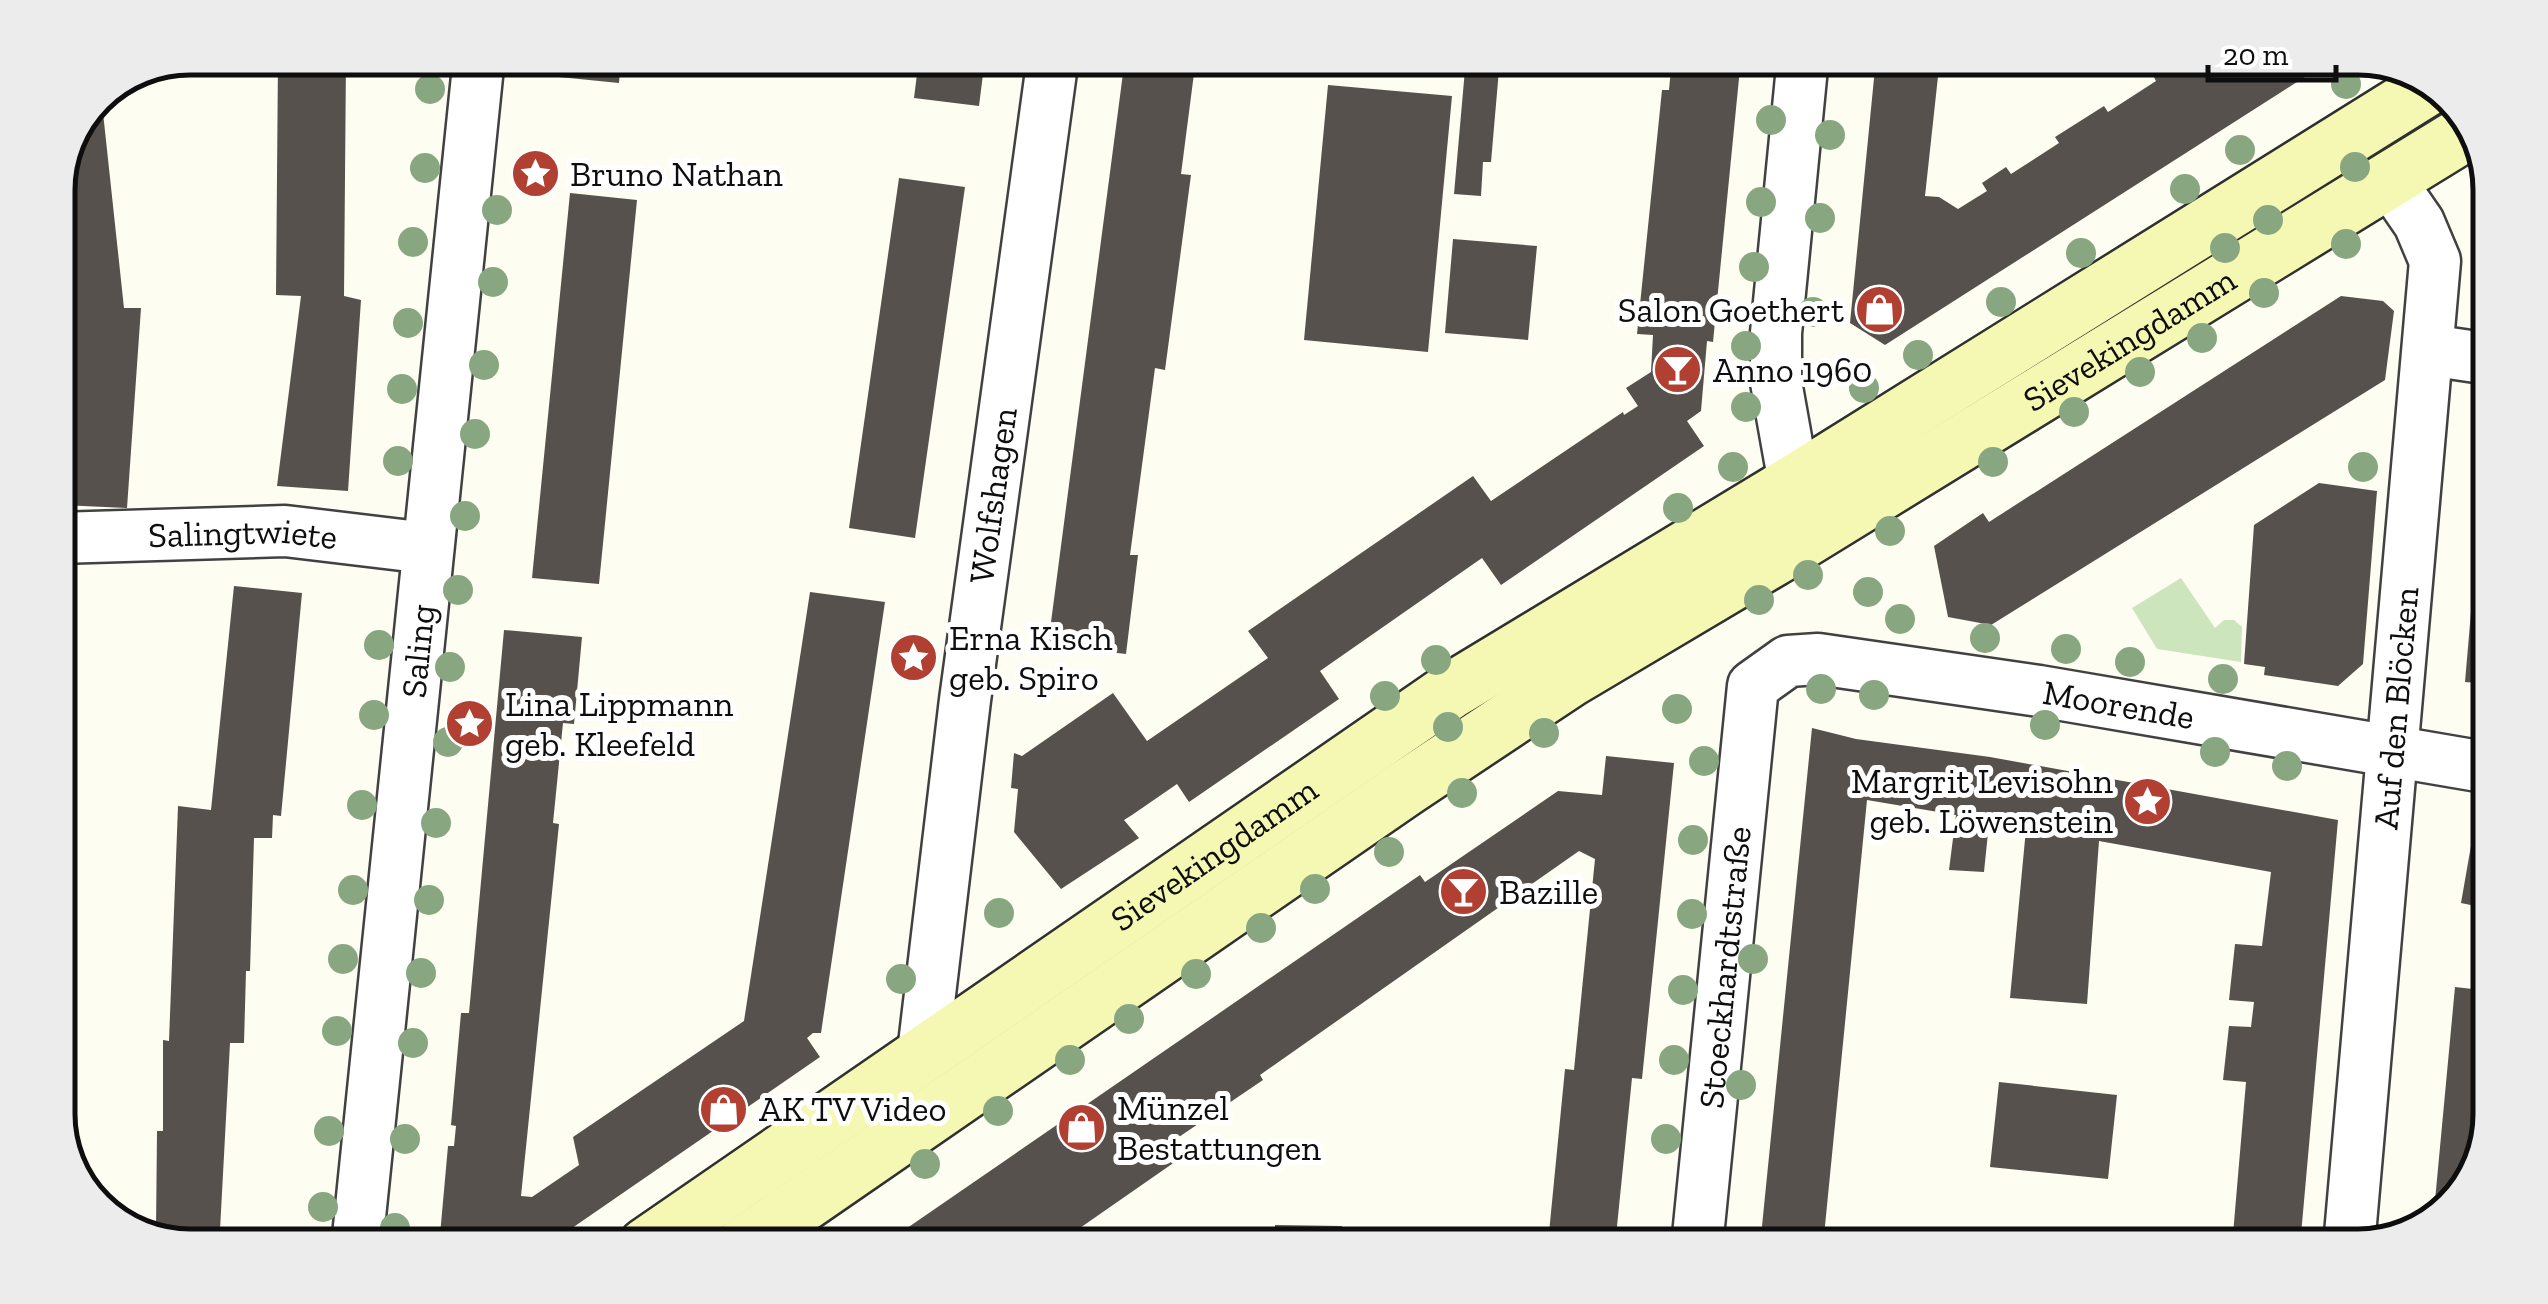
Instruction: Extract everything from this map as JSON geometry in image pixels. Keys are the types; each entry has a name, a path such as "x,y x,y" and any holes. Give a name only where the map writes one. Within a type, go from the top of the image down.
{"street":[{"name":"Saling","path":"359,1229 476,75"},
{"name":"Wolfshagen","path":"922,1053 964,700 1050,75"},
{"path":"1784,552 1794,483 1776,382 1776,332 1801,75"},
{"name":"Sievekingdamm","path":"670,1229 1449,692 1794,483 2420,93"},
{"name":"Sievekingdamm","path":"767,1229 1570,680 2460,137"},
{"name":"Auf den Blöcken","path":"2351,1229 2436,261 2418,223 2390,181"},
{"path":"2429,350 2473,356"},
{"name":"Salingtwiete","path":"75,537 285,531 427,548"},
{"name":"Moorende","path":"1753,686 1788,661 1818,659 2039,691 2473,765"},
{"name":"Stoeckhardtstraße","path":"1699,1229 1753,686"}],"green space":[{"path":"2181,578 2215,628 2224,620 2234,620 2242,627 2241,662 2157,649 2132,608"}],"building":[{"path":"278,75 346,75 344,296 361,300 348,491 277,486 301,296 276,295"},
{"path":"559,75 620,75 619,83"},
{"path":"917,75 983,75 979,106 914,98"},
{"path":"1123,75 1194,75 1181,174 1191,175 1165,370 1155,368 1130,555 1138,555 1126,654 1048,645"},
{"path":"1464,75 1499,75 1491,162 1483,162 1481,196 1454,194"},
{"path":"1670,75 1739,75 1713,342 1707,341 1701,411 1687,421 1704,446 1501,585 1482,558 1320,671 1339,699 1189,802 1177,784 1124,820 1139,838 1061,889 1014,832 1018,789 1011,788 1014,753 1022,756 1113,693 1147,741 1268,658 1248,631 1473,476 1491,501 1623,412 1624,415 1638,406 1626,388 1651,372 1653,335 1637,334 1662,90 1669,90"},
{"path":"1874,75 1938,75 1925,196 1939,197 1958,209 1987,191 1982,183 2006,167 2011,174 2059,143 2055,137 2104,106 2108,112 2156,81 2153,75 2308,75 1885,345 1850,323"},
{"path":"1328,85 1452,96 1428,352 1304,340"},
{"path":"103,115 124,308 141,308 127,508 75,506 75,183 84,146"},
{"path":"899,178 965,187 915,538 849,528"},
{"path":"570,193 637,200 599,584 532,578"},
{"path":"1453,239 1537,246 1528,340 1445,333"},
{"path":"2341,296 2383,301 2394,311 2385,380 1991,625 1948,617 1934,546 1983,513 1989,522"},
{"path":"2319,483 2377,491 2363,664 2338,686 2264,675 2265,667 2244,664 2254,525"},
{"path":"234,586 302,593 281,816 273,815 272,838 254,838 244,1043 230,1043 220,1229 175,1228 156,1223 157,1131 163,1131 163,1040 169,1041 178,806 211,810"},
{"path":"2473,589 2473,683 2465,682"},
{"path":"810,592 885,602 821,1033 807,1038 820,1057 571,1229 441,1229 448,1146 454,1146 456,1126 451,1125 461,1013 469,1013 504,630 582,637 574,724 563,723 553,823 559,824 521,1196 532,1197 579,1165 573,1137 744,1021"},
{"path":"1812,728 1856,739 1990,757 2338,820 2302,1229 2233,1229 2246,1082 2223,1080 2229,1026 2251,1027 2254,1002 2229,1000 2235,944 2262,946 2271,872 2099,841 2087,1004 2010,998 2026,829 1989,823 1984,872 1949,870 1956,815 1867,800 1825,1229 1762,1229"},
{"path":"1606,756 1674,763 1642,1079 1632,1078 1617,1229 1549,1229 1565,1069 1574,1070 1595,859 1579,851 1260,1075 1263,1080 1173,1141 1182,1157 1078,1229 906,1229 1420,875 1425,882 1558,791 1602,795"},
{"path":"2472,840 2473,840 2473,905 2461,903"},
{"path":"2455,987 2473,989 2472,1129 2461,1165 2435,1199"},
{"path":"1999,1082 2117,1095 2108,1179 1990,1167"},
{"path":"1275,1225 1342,1226 1342,1229 1275,1229"}],"place":[{"name":"Bruno Nathan","path":"535,174"},
{"name":"Salon Goethert","path":"1879,310"},
{"name":"Anno 1960","path":"1678,370"},
{"name":"Erna Kisch geb. Spiro","path":"914,658"},
{"name":"Lina Lippmann geb. Kleefeld","path":"470,724"},
{"name":"Margrit Levisohn geb. Löwenstein","path":"2148,801"},
{"name":"Bazille","path":"1464,892"},
{"name":"AK TV Video","path":"724,1109"},
{"name":"Münzel Bestattungen","path":"1082,1128"}]}
